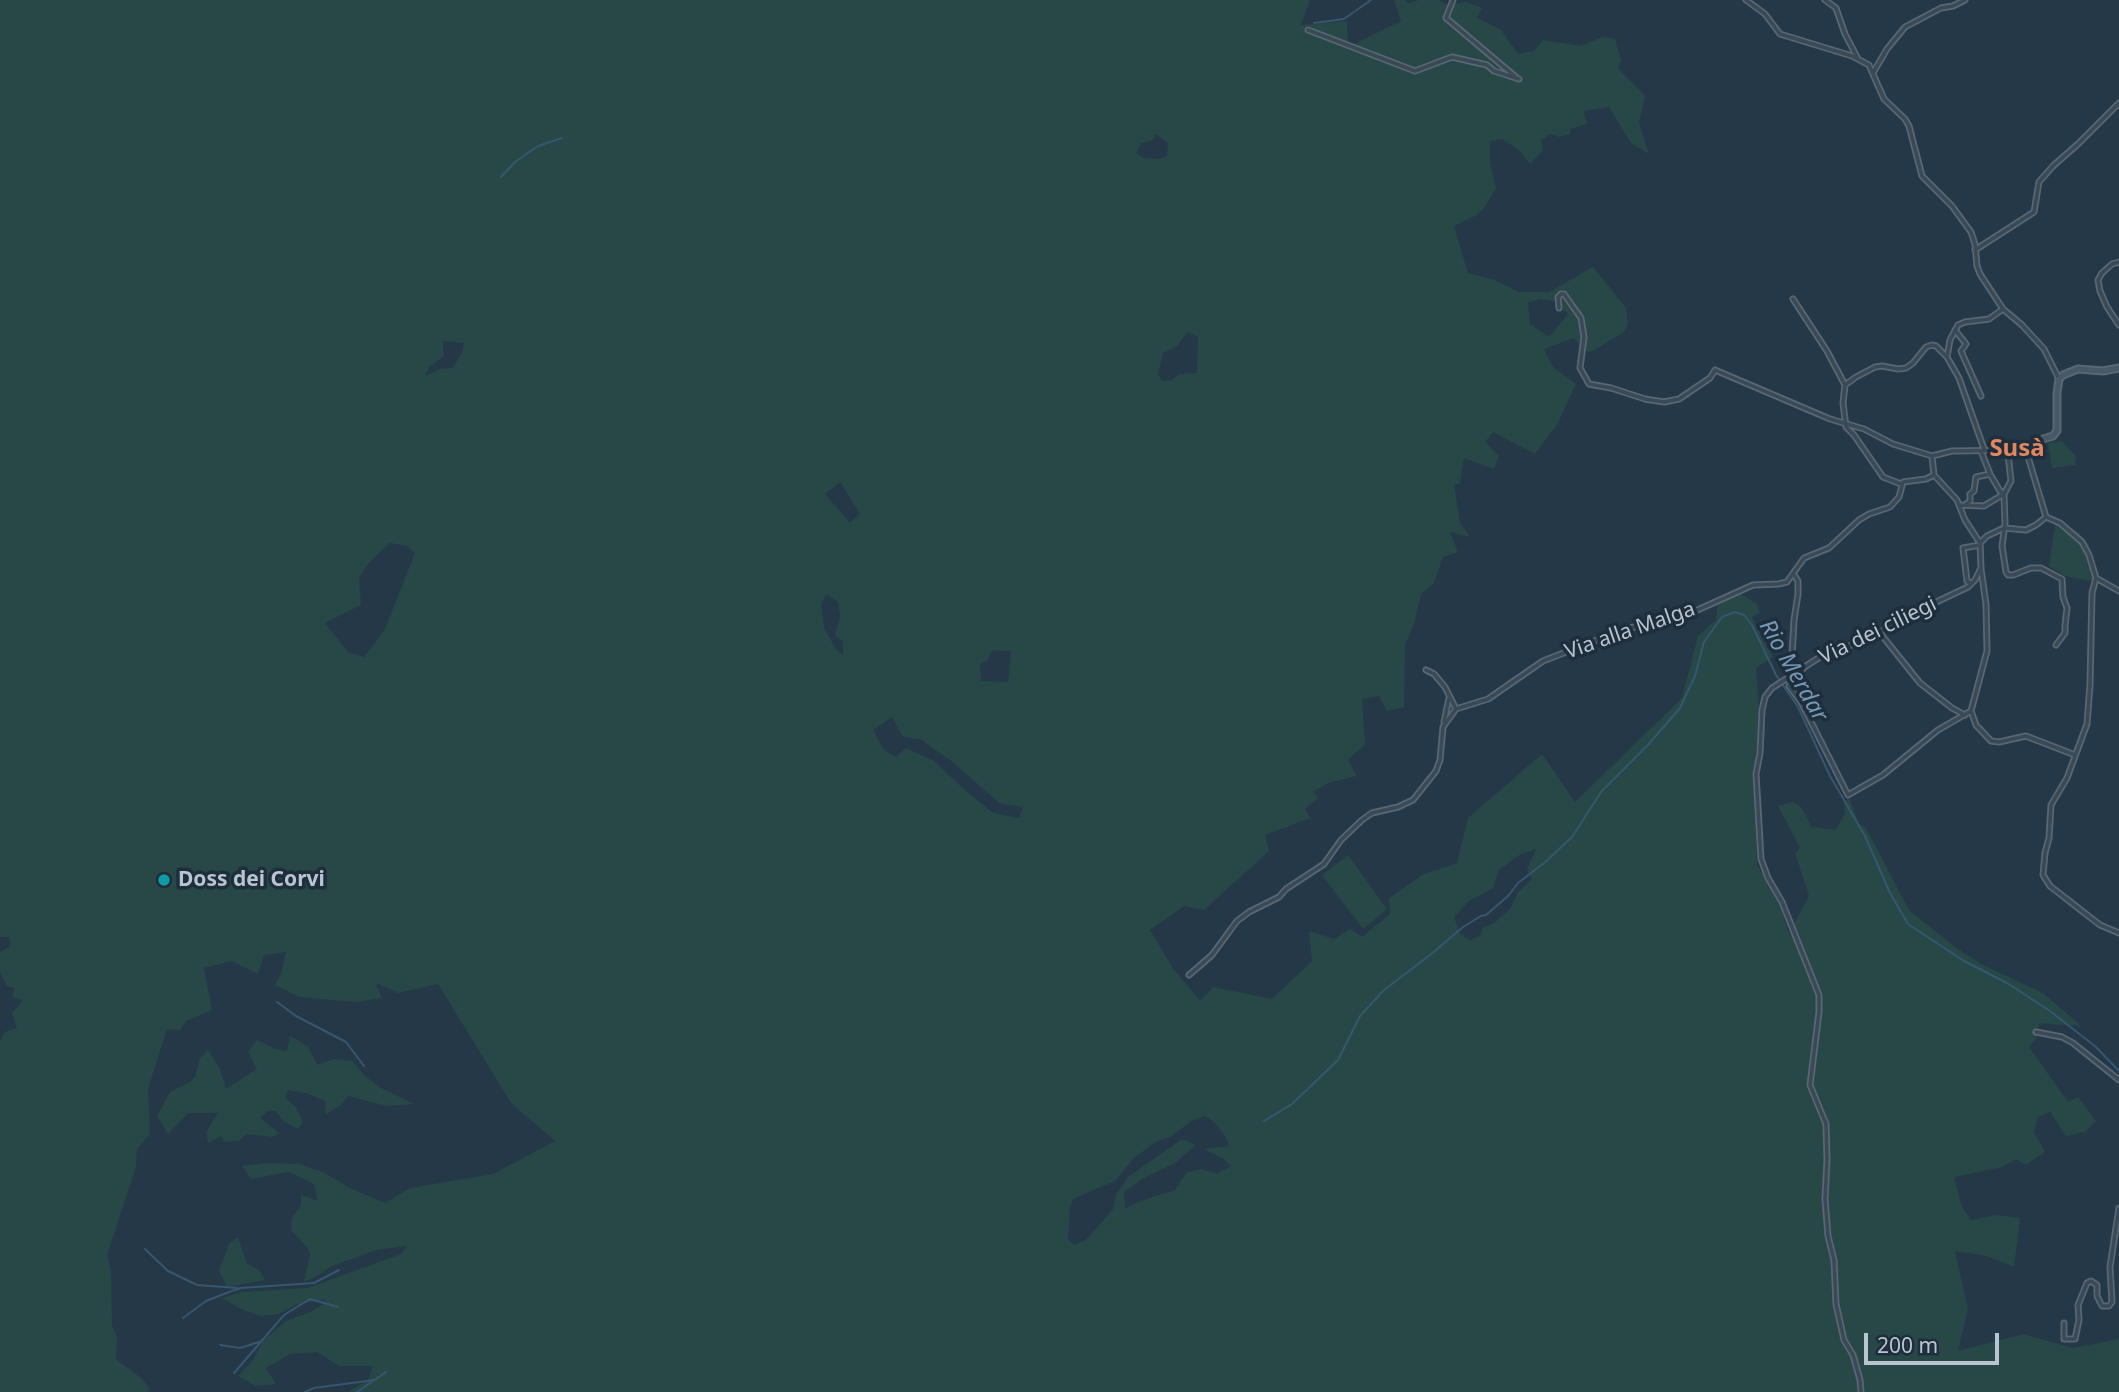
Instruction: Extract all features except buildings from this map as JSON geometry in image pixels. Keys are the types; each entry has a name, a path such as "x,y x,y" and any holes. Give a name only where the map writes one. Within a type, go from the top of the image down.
{"street":[{"path":"1559,308 1558,297 1561,293 1581,318 1584,337 1580,368 1589,384 1612,388 1645,400 1664,402 1679,399 1710,378 1715,370 1830,419 1864,429 1893,444 1932,456 1952,452 2026,450 2053,436 2057,431 2059,379 2045,349 2003,309 1980,274 1970,232 1962,218 1922,176 1909,126 1884,99 1869,65 1858,58 1780,34 1765,14 1746,0"},
{"path":"1825,0 1836,8 1845,34 1858,58"},
{"path":"1874,73 1887,49 1905,27 1941,8 1965,0"},
{"path":"1308,30 1416,71 1452,57 1487,65 1494,71 1519,79 1446,18 1452,1"},
{"path":"1975,250 2034,212 2039,182 2119,103"},
{"path":"2119,262 2102,272 2098,280 2103,299 2119,325"},
{"path":"1793,299 1827,351 1845,385 1845,423 1884,477 1901,484 1934,475"},
{"path":"1947,357 1950,341 1958,325 1989,320 2003,309"},
{"path":"1955,330 1966,344 1961,351 1981,396"},
{"path":"1845,385 1875,367 1906,368 1928,345 1936,346 1947,357 1959,378 1990,474 2004,494"},
{"path":"2059,379 2078,369 2103,371 2119,368"},
{"path":"2010,450 2008,454 2011,481 2004,494 2002,546 2006,572 2013,575 2031,568 2041,568 2062,579 2067,608 2065,633 2056,645"},
{"path":"2026,450 2046,517 2060,523 2082,542 2096,578 2092,593 2087,724 2067,778 2051,805 2043,875 2050,886 2100,925 2119,933"},
{"path":"1932,456 1934,475 1962,505 1965,520 1980,544 1987,651 1971,711 1976,725 1991,741 1999,742 2026,736 2075,755"},
{"path":"1962,505 1970,501 1976,477 1990,474"},
{"name":"Via alla Malga","path":"1456,709 1488,699 1543,662 1625,629 1682,617 1753,585 1784,584 1804,558 1829,548 1869,514 1890,507 1899,497 1901,484"},
{"path":"1962,505 1984,506 2004,494"},
{"path":"1971,584 1967,581 1963,548 1980,544 1987,536 2004,528 2026,530 2046,517"},
{"name":"Via dei ciliegi","path":"1861,1392 1853,1356 1844,1340 1838,1314 1825,1199 1828,1160 1826,1124 1812,1091 1810,1078 1819,995 1782,902 1763,866 1760,852 1756,774 1762,710 1768,692 1778,684 1830,652 1881,633 1898,616 1930,606 1968,587 1981,568"},
{"path":"1791,676 1798,594 1798,581 1793,574"},
{"path":"2096,578 2119,591"},
{"path":"1881,633 1920,683 1965,715"},
{"path":"1790,664 1803,668 1789,686 1801,702 1848,795 1884,775 1938,730 1971,711"},
{"path":"1426,670 1434,674 1445,687 1456,709 1443,727"},
{"path":"1189,975 1212,955 1237,921 1279,897 1286,889 1324,864 1340,840 1362,820 1372,813 1398,807 1413,800 1436,771 1440,760 1449,696"},
{"path":"2036,1031 2062,1037 2073,1043 2119,1080"},
{"path":"2064,1323 2064,1339 2075,1339 2078,1305 2087,1283 2091,1281 2097,1285 2097,1296 2102,1306 2109,1306 2112,1302 2110,1267 2119,1208"}],"green space":[{"path":"0,0 1310,0 1301,25 1347,21 1348,47 1401,21 1394,0 1409,3 1438,0 1449,5 1466,2 1482,8 1477,18 1501,30 1518,54 1534,51 1543,40 1580,46 1603,37 1615,39 1621,60 1618,68 1645,96 1639,123 1649,154 1631,143 1609,107 1584,111 1587,124 1570,129 1570,134 1559,137 1551,134 1541,140 1543,150 1530,164 1519,150 1502,139 1490,141 1490,163 1496,188 1483,210 1454,226 1468,273 1495,280 1519,292 1549,292 1593,267 1626,308 1628,324 1624,332 1588,352 1574,338 1544,349 1553,367 1576,384 1558,423 1535,454 1493,432 1485,442 1499,456 1494,469 1464,458 1460,483 1454,485 1460,523 1470,537 1450,532 1458,552 1443,557 1434,583 1421,594 1415,621 1405,645 1404,707 1387,711 1379,696 1362,699 1365,745 1348,759 1356,776 1328,783 1313,792 1318,798 1305,809 1310,818 1265,835 1269,851 1204,910 1184,906 1150,930 1172,967 1200,1001 1213,987 1272,999 1312,961 1309,931 1334,939 1350,929 1362,937 1390,914 1389,898 1422,875 1457,863 1468,818 1542,754 1575,802 1682,698 1698,636 1716,620 1718,602 1741,594 1757,604 1760,613 1752,617 1773,657 1756,668 1759,710 1755,771 1757,865 1779,904 1789,933 1809,896 1795,853 1800,848 1778,806 1792,802 1801,807 1812,827 1836,830 1845,813 1844,803 1849,798 1859,824 1866,828 1909,910 1955,947 1983,965 2043,993 2081,1026 2039,1023 2037,1037 2029,1047 2068,1102 2078,1097 2096,1121 2085,1132 2066,1136 2050,1112 2038,1117 2034,1132 2045,1152 2026,1165 2016,1159 2002,1167 1954,1177 1962,1207 1971,1220 1995,1215 2020,1218 2014,1267 1987,1256 1955,1251 1968,1309 1958,1351 2023,1334 2073,1348 2119,1339 2119,1392 348,1392 368,1380 373,1366 339,1366 317,1352 290,1354 266,1368 276,1384 256,1386 238,1376 253,1360 263,1341 286,1321 312,1311 325,1303 325,1300 297,1304 279,1314 261,1316 222,1298 243,1292 308,1288 401,1254 407,1246 376,1250 330,1267 304,1281 310,1255 307,1247 291,1230 292,1218 301,1205 301,1195 318,1201 314,1184 289,1172 251,1179 242,1166 267,1163 300,1164 323,1172 352,1189 385,1203 410,1188 493,1174 555,1141 511,1103 438,984 398,993 376,983 382,998 356,1002 299,997 275,985 281,974 286,952 264,955 258,974 231,961 204,968 212,1010 186,1021 180,1030 167,1029 148,1089 150,1134 137,1149 136,1167 107,1255 111,1271 112,1325 117,1338 116,1359 141,1378 150,1389 147,1392 0,1392 0,1041 5,1032 17,1028 12,1013 23,1001 12,997 15,988 7,986 0,972 0,952 10,947 9,937 0,937","holes":["1156,134 1168,143 1167,156 1159,159 1144,158 1136,153 1141,143 1152,141","1540,299 1556,301 1568,314 1549,337 1530,324 1528,303","1188,332 1198,337 1197,373 1179,374 1170,381 1162,381 1158,374 1163,353 1177,346","443,341 464,343 462,353 453,368 440,369 425,376 429,367 444,356","840,482 860,514 850,523 825,494","390,543 407,546 415,553 384,631 364,657 348,652 325,623 361,605 359,578 368,564","826,594 838,602 840,615 835,636 843,641 843,655 836,649 824,628 821,604","994,650 1011,651 1008,682 981,681 980,664 988,660","892,717 903,737 920,739 954,763 999,803 1023,807 1019,818 993,813 934,761 906,748 896,757 884,750 873,730","1536,849 1527,870 1532,879 1518,892 1510,909 1493,924 1483,927 1480,936 1470,940 1460,934 1454,917 1469,901 1493,888 1499,870 1521,854","1205,1116 1215,1123 1229,1146 1204,1149 1231,1166 1217,1174 1202,1169 1187,1172 1175,1190 1125,1209 1124,1192 1142,1179 1175,1163 1196,1145 1182,1139 1128,1177 1116,1195 1113,1209 1087,1239 1074,1245 1068,1239 1073,1199 1115,1181 1135,1157 1156,1142 1172,1136 1190,1122"]},
{"path":"2062,441 2076,456 2075,465 2052,468 2048,443"},
{"path":"2056,518 2078,532 2089,545 2096,582 2065,576 2049,566"},
{"path":"1348,855 1387,909 1363,929 1322,875"},
{"path":"290,1036 308,1046 317,1065 334,1059 352,1061 365,1076 381,1088 414,1104 387,1106 348,1096 341,1105 326,1114 325,1101 306,1093 288,1090 285,1098 296,1107 303,1122 298,1129 284,1122 276,1111 267,1111 260,1118 279,1133 272,1137 247,1134 239,1141 224,1142 221,1136 208,1143 206,1132 218,1113 188,1113 168,1134 157,1116 170,1092 190,1082 196,1075 199,1059 208,1050 220,1069 226,1089 257,1069 248,1052 257,1040 275,1049 287,1051"},
{"path":"238,1237 247,1263 260,1271 265,1280 227,1287 219,1270 229,1244"}],"waterway":[{"path":"1314,23 1344,19 1371,0"},
{"path":"501,177 515,162 538,146 562,138"},
{"name":"Rio Merdar","path":"1264,1121 1292,1104 1338,1060 1360,1016 1384,990 1463,927 1486,915 1508,896 1518,883 1572,837 1601,792 1680,708 1695,676 1704,642 1722,617 1735,612 1744,615 1752,625 1776,675 1798,707 1830,776 1865,836 1890,893 1908,924 1964,961 2007,983 2050,1011 2096,1047 2119,1071"},
{"path":"277,1002 296,1016 346,1042 364,1066"},
{"path":"145,1249 168,1271 197,1285 237,1288"},
{"path":"183,1318 206,1301 241,1288 314,1283 339,1270"},
{"path":"234,1373 284,1315 310,1299 338,1307"},
{"path":"220,1345 240,1348 259,1342"},
{"path":"357,1392 386,1372"},
{"path":"305,1392 314,1388 374,1380"}],"place":[{"name":"Doss dei Corvi","path":"164,880"}],"district":[{"name":"Susà","path":"2017,449"}]}
